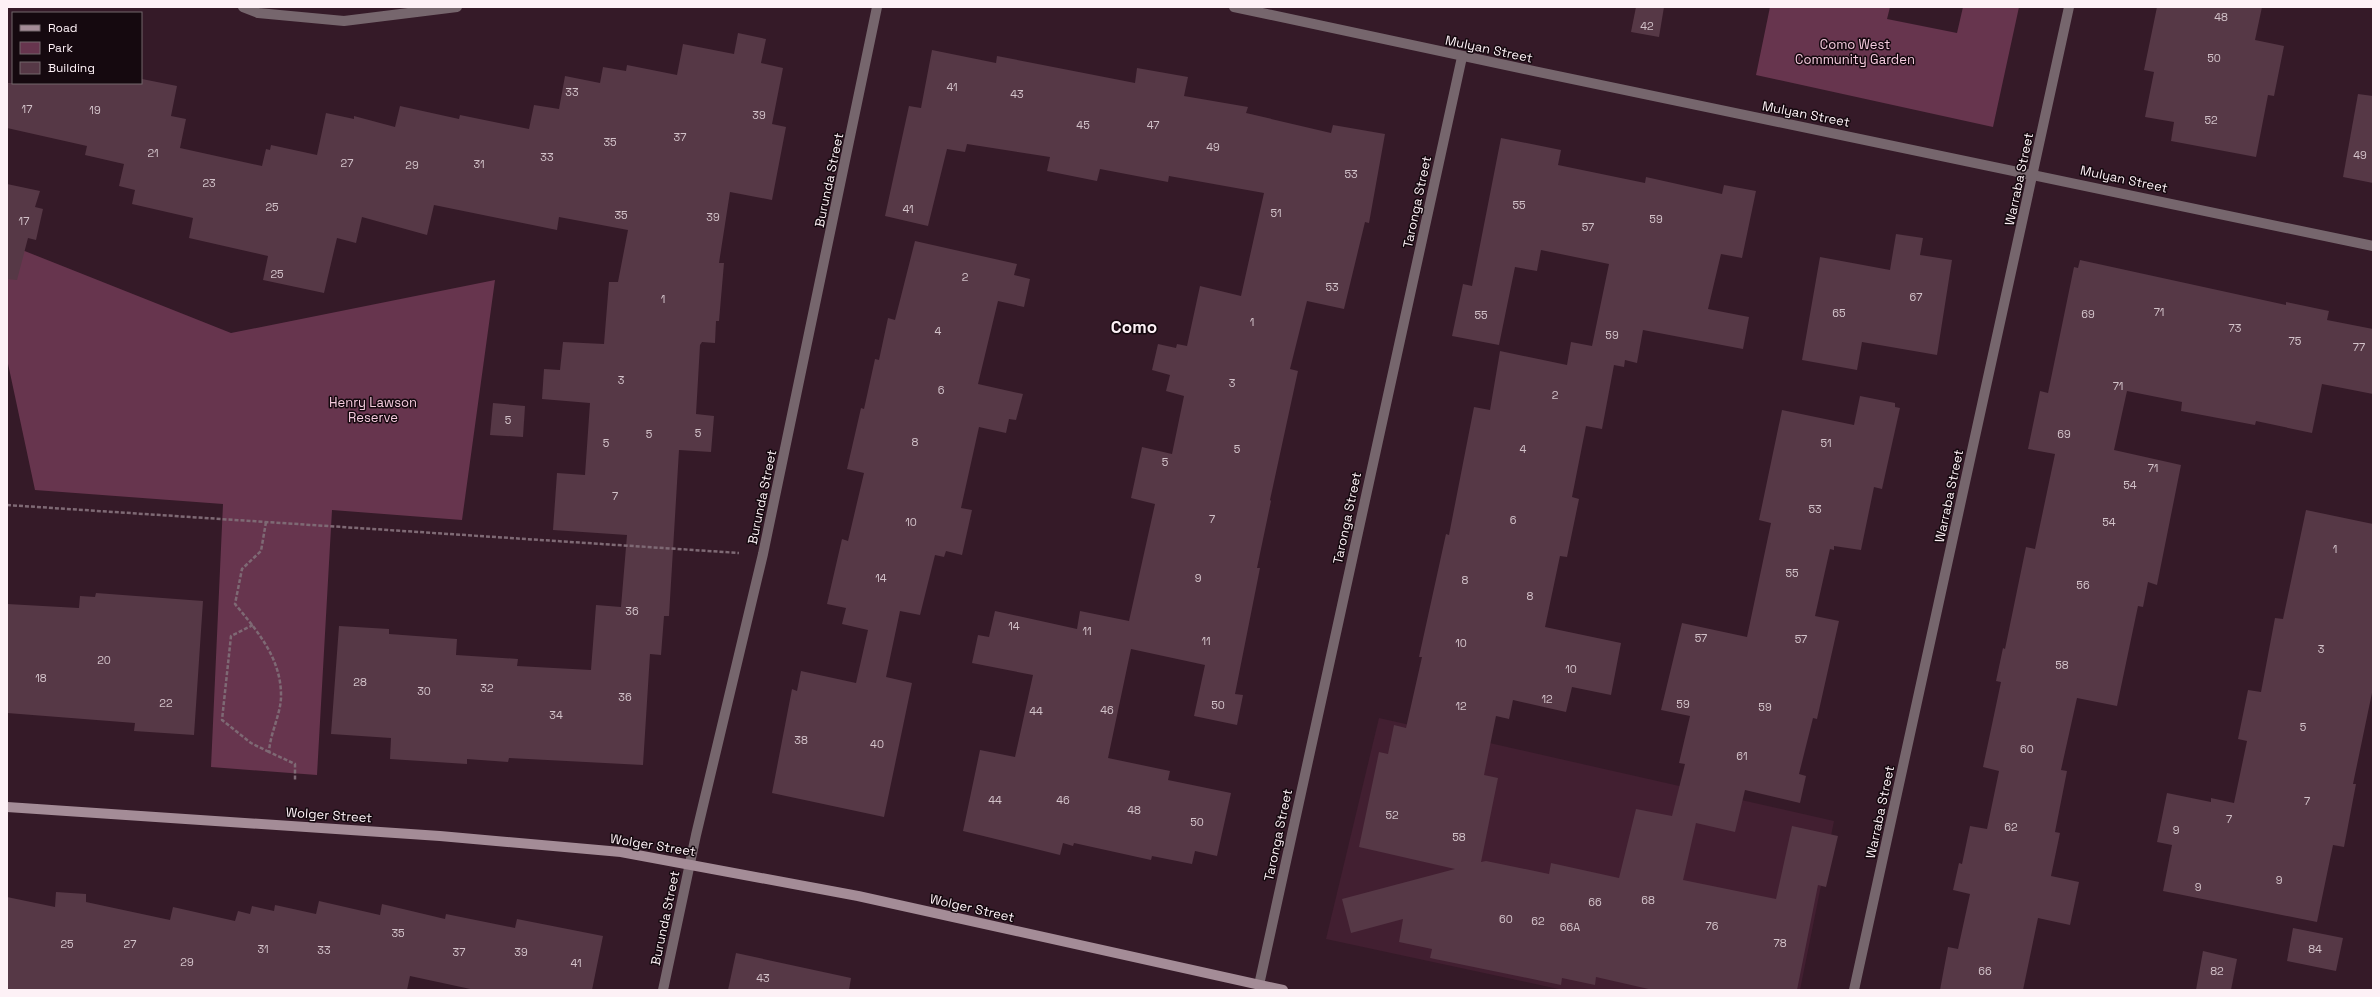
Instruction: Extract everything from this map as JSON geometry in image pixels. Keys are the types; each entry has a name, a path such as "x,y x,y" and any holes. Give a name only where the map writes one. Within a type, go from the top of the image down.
{"street":[{"path":"243,7 258,13 344,21 457,7"},
{"name":"Burunda Street","path":"663,990 690,864 763,554 877,7"},
{"name":"Mulyan Street","path":"1234,7 1462,57 2034,173 2373,246"},
{"name":"Warraba Street","path":"1854,990 2034,173 2069,7"},
{"name":"Taronga Street","path":"1258,985 1462,57"},
{"name":"Wolger Street","path":"7,807 525,842 621,852 858,896 1283,990"}],"path":[{"path":"7,505 763,554"},
{"path":"266,522 261,551 242,569 235,604 253,625 274,658 281,698 269,752"},
{"path":"253,625 232,636 222,720 250,742 295,764 295,781"}],"shaded area":[{"path":"1379,718 1834,821 1800,990 1563,990 1326,939"}],"green space":[{"name":"Como West Community Garden","path":"1770,7 1890,7 1887,19 1957,33 1963,7 2019,7 1993,127 1756,75"},
{"name":"Henry Lawson Reserve","path":"7,244 231,333 495,280 462,520 332,510 317,775 211,767 223,504 35,490 7,359"}],"building":[{"path":"1636,7 1664,7 1659,37 1631,32"},
{"path":"2157,7 2262,7 2255,40 2284,46 2274,96 2268,95 2256,157 2171,141 2174,122 2145,117 2154,72 2144,70"},
{"path":"738,33 766,39 761,63 783,68 772,124 786,127 772,200 730,192 719,263 724,263 719,321 716,321 715,343 702,342 700,345 696,414 714,416 711,452 679,450 669,616 664,616 661,655 650,654 643,765 509,758 508,762 467,759 467,764 390,759 391,738 331,734 339,626 389,629 389,634 457,639 456,655 518,659 517,666 591,670 596,605 621,607 627,535 553,530 557,473 585,475 590,403 542,399 544,369 560,370 563,342 604,344 609,282 618,282 628,230 559,217 557,230 434,205 427,235 362,217 356,243 337,238 324,293 263,280 268,256 189,238 193,218 132,204 135,190 119,186 124,164 85,155 87,146 7,128 7,83 142,84 142,79 177,86 171,116 186,119 180,148 262,166 266,149 270,150 271,145 317,155 326,113 354,119 354,116 395,127 400,106 459,119 460,115 529,129 534,105 559,109 565,76 600,83 603,67 626,71 627,65 677,75 683,44 734,54"},
{"path":"932,50 996,63 997,56 1135,83 1137,68 1188,77 1184,96 1248,107 1246,113 1331,133 1333,125 1385,134 1369,223 1365,222 1344,309 1307,301 1290,369 1298,371 1270,500 1257,568 1260,568 1235,694 1243,695 1237,725 1194,716 1205,665 1131,649 1108,758 1170,771 1168,780 1231,793 1217,856 1195,851 1192,864 1152,856 1151,860 1074,843 1073,846 1063,843 1060,855 963,831 980,750 1015,757 1033,675 972,663 978,635 989,637 995,611 1077,629 1080,611 1129,621 1155,504 1131,498 1142,447 1172,454 1184,396 1166,391 1170,375 1152,370 1158,344 1176,348 1177,344 1187,346 1200,286 1241,296 1264,193 1169,176 1168,182 1100,169 1097,181 1047,171 1050,157 967,144 965,152 947,149 928,226 885,216 909,106 921,108"},
{"path":"2358,94 2373,96 2373,183 2343,177"},
{"path":"1501,138 1561,150 1558,165 1645,183 1646,177 1722,194 1724,185 1756,191 1742,258 1721,254 1708,309 1749,317 1743,349 1643,330 1637,363 1625,360 1624,367 1614,365 1602,429 1586,426 1572,497 1579,499 1567,557 1560,556 1545,627 1621,643 1611,695 1572,687 1566,712 1513,700 1509,719 1496,716 1484,775 1498,778 1481,862 1486,861 1549,874 1551,863 1619,878 1636,809 1672,816 1685,764 1679,763 1690,716 1661,710 1682,623 1747,637 1771,523 1759,520 1782,410 1854,425 1860,396 1895,403 1895,407 1900,408 1882,489 1874,487 1861,550 1834,546 1834,550 1830,549 1815,616 1839,621 1817,719 1813,718 1799,774 1806,776 1800,803 1745,790 1735,832 1696,823 1683,880 1776,899 1792,826 1838,836 1826,887 1818,885 1797,990 1653,990 1596,977 1595,985 1562,978 1561,985 1430,958 1432,949 1399,942 1403,919 1351,933 1342,899 1455,869 1359,847 1379,752 1388,754 1394,725 1406,728 1422,657 1419,657 1446,534 1449,535 1474,407 1490,410 1500,351 1567,365 1571,342 1592,346 1609,264 1541,250 1537,271 1515,267 1499,345 1452,336 1463,284 1472,286"},
{"path":"7,184 40,191 35,207 43,209 36,240 28,238 17,280 7,279"},
{"path":"1896,234 1923,238 1920,255 1952,260 1937,355 1862,342 1857,370 1802,360 1820,257 1890,270"},
{"path":"915,241 1017,264 1014,275 1030,279 1024,307 998,301 978,384 1023,394 1016,420 1009,419 1006,433 979,427 961,508 972,510 962,555 946,551 944,557 935,555 920,615 900,611 886,677 912,683 884,817 772,793 792,689 797,691 801,671 856,683 868,630 842,624 846,608 827,604 842,539 848,541 864,473 847,469 861,408 864,409 875,359 879,360 888,318 895,320"},
{"path":"2080,260 2286,305 2286,302 2329,311 2327,320 2373,329 2373,394 2322,384 2312,433 2256,421 2255,425 2181,411 2182,402 2127,391 2114,450 2181,465 2157,585 2148,582 2143,607 2138,606 2117,706 2077,698 2061,770 2067,771 2055,832 2060,833 2051,876 2079,882 2070,925 2038,918 2023,990 1940,990 1948,947 1958,949 1970,894 1953,890 1959,863 1962,864 1970,826 1987,829 1999,771 1983,767 2001,682 1996,681 2003,648 2005,649 2026,547 2035,549 2055,454 2028,449 2040,391 2048,393 2074,267 2078,268"},
{"path":"493,403 525,406 523,437 490,435"},
{"path":"2306,510 2373,524 2373,688 2353,784 2356,784 2344,847 2333,845 2317,922 2163,891 2172,845 2157,842 2167,793 2211,802 2211,798 2234,803 2247,741 2238,739 2248,690 2261,692 2275,618 2283,619"},
{"path":"96,593 203,601 194,735 134,731 135,723 7,713 7,604 79,608 80,596 95,597"},
{"path":"56,892 86,894 86,902 170,920 173,907 235,921 238,911 250,914 252,906 274,911 275,905 316,914 319,901 380,915 382,904 445,919 446,914 515,928 517,919 603,936 592,990 475,990 410,976 407,990 7,990 7,897 55,907"},
{"path":"2293,928 2343,938 2336,971 2287,961"},
{"path":"2203,951 2237,959 2231,990 2196,990"},
{"path":"736,953 851,978 849,990 728,990"}],"district":[{"name":"Como","path":"1134,327"}]}
